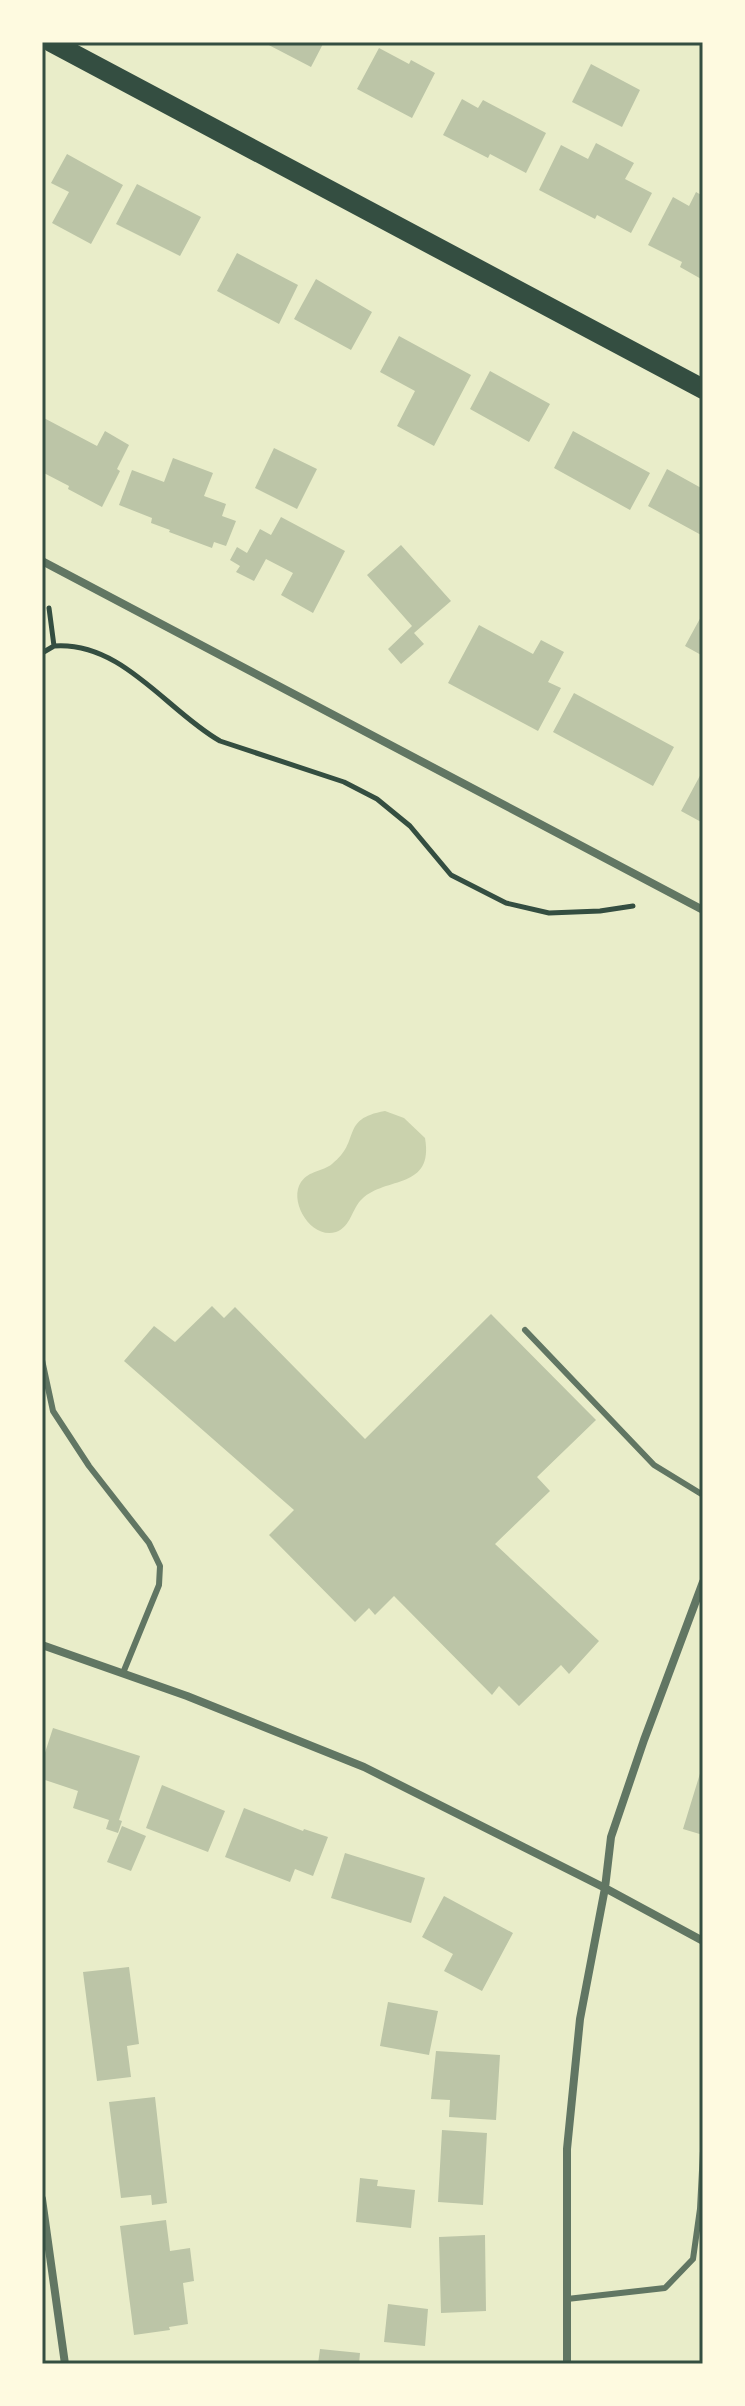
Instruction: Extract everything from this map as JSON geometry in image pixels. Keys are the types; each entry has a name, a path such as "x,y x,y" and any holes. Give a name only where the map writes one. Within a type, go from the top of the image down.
{"main road":[{"path":"51,42 703,389"}],"street":[{"path":"42,561 703,910"},
{"path":"567,2364 567,2149 580,2019 605,1888 611,1837 703,1582"},
{"path":"42,1645 187,1696 364,1767 605,1888 703,1941"},
{"path":"42,2199 65,2364"}],"lane":[{"path":"525,1330 654,1465 703,1495"},
{"path":"42,1360 53,1411 89,1466 149,1543 160,1566 159,1585 123,1673"},
{"path":"567,2299 665,2288 693,2259 703,2151"}],"path":[{"path":"49,608 54,646"},
{"path":"42,653 54,646 67,645 113,660 196,726 220,741 344,782 377,799 410,826 451,875 496,899 549,913 633,906"}],"green space":[{"path":"385,1111 404,1118 425,1138 426,1155 422,1166 406,1179 362,1199 341,1230 327,1233 318,1230 304,1217 300,1208 297,1199 301,1182 308,1175 328,1167 341,1155 362,1119"}],"building":[{"path":"263,42 324,42 311,67"},
{"path":"379,48 435,73 412,118 357,89"},
{"path":"591,64 640,90 622,127 572,102"},
{"path":"462,99 478,108 483,100 546,133 526,173 443,135"},
{"path":"596,143 634,163 625,179 652,193 631,233 597,215 595,219 539,190 561,145 588,159"},
{"path":"67,154 123,185 91,244 52,223 69,192 51,183"},
{"path":"137,184 201,217 180,256 116,224"},
{"path":"696,192 703,196 703,280 680,267 682,262 648,245 673,197 689,206"},
{"path":"237,253 298,285 279,324 217,291"},
{"path":"316,279 372,312 351,350 294,319"},
{"path":"399,336 471,375 434,446 397,426 415,391 380,372"},
{"path":"490,371 550,404 529,442 470,409"},
{"path":"42,417 97,446 105,431 129,445 102,507 42,472"},
{"path":"573,431 650,473 630,510 554,468"},
{"path":"274,448 317,469 297,509 255,488"},
{"path":"173,458 213,473 204,496 226,504 222,516 236,521 226,546 214,542 212,548 169,532 151,523 152,518 119,505 132,470 164,482"},
{"path":"667,469 703,489 703,536 648,506"},
{"path":"281,517 345,551 313,613 281,595 293,573 266,559 254,581 236,572 240,566 230,560 237,547 247,553 260,529 271,535"},
{"path":"401,545 451,601 414,633 424,644 401,664 388,649 412,626 367,575"},
{"path":"703,613 703,656 685,646"},
{"path":"479,625 533,654 541,640 564,652 548,682 561,688 538,731 448,683"},
{"path":"574,693 674,747 653,786 553,732"},
{"path":"703,770 703,823 681,811"},
{"path":"212,1306 224,1318 235,1307 365,1439 491,1314 596,1420 537,1477 550,1491 495,1544 599,1641 569,1674 561,1665 519,1706 499,1686 492,1695 394,1596 375,1615 369,1608 355,1622 269,1535 294,1510 124,1361 154,1326 175,1342"},
{"path":"53,1728 140,1756 119,1820 122,1821 118,1833 106,1829 109,1820 73,1808 78,1791 42,1779 42,1762"},
{"path":"703,1767 703,1835 683,1829"},
{"path":"162,1785 225,1811 208,1852 146,1828"},
{"path":"244,1808 303,1831 328,1837 313,1876 295,1869 290,1882 225,1857"},
{"path":"122,1826 146,1836 131,1871 107,1862"},
{"path":"345,1853 425,1878 411,1923 331,1898"},
{"path":"444,1896 513,1933 482,1991 444,1971 453,1954 422,1937"},
{"path":"129,1967 139,2044 127,2046 131,2077 97,2081 83,1972"},
{"path":"388,2002 438,2011 429,2055 380,2046"},
{"path":"436,2051 500,2055 496,2120 449,2117 450,2100 431,2099"},
{"path":"155,2097 167,2203 152,2205 151,2195 121,2198 109,2102"},
{"path":"442,2130 487,2133 483,2205 438,2202"},
{"path":"360,2178 378,2180 377,2186 415,2190 411,2228 356,2222"},
{"path":"166,2220 170,2251 190,2248 194,2281 183,2283 188,2324 134,2335 120,2226"},
{"path":"485,2235 486,2311 441,2313 439,2237"},
{"path":"388,2304 428,2309 425,2346 384,2342"},
{"path":"320,2349 360,2353 359,2364 318,2364"}]}
